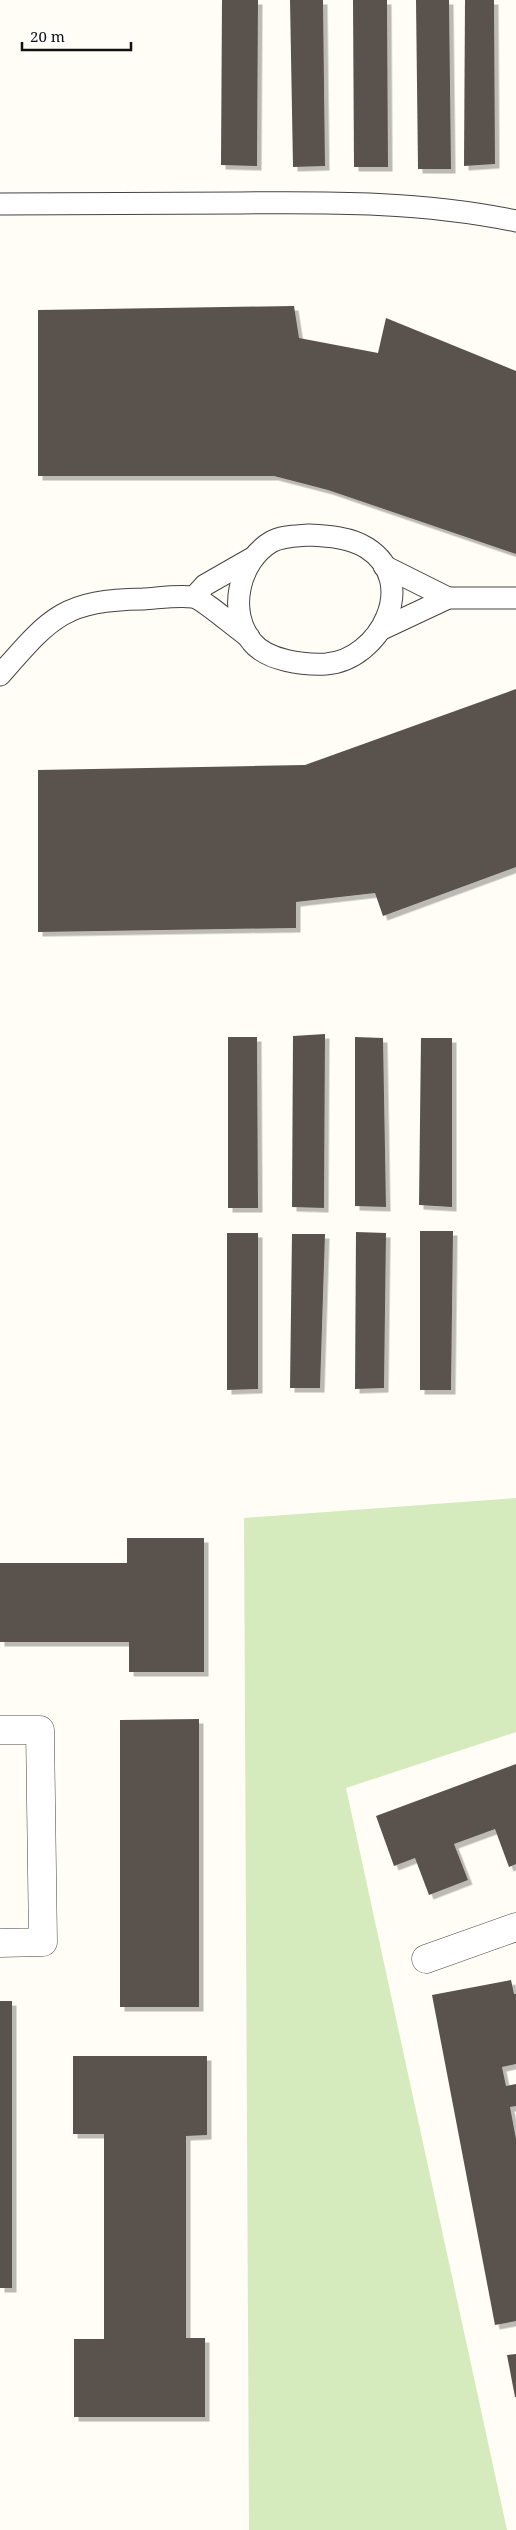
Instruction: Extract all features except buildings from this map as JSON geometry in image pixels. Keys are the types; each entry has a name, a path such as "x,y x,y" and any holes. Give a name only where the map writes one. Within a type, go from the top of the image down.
{"street":[{"path":"0,1730 40,1730 43,1942 0,1942"},
{"path":"426,1959 516,1927"}],"lane":[{"path":"0,204 274,202 401,205 454,209 516,221"},
{"path":"194,597 205,585 254,557 272,541 300,536 326,536 347,540 366,547 384,566 448,598"},
{"path":"254,557 241,583 238,598 239,612 251,642 264,652 283,659 304,663 328,664 360,652 374,640 382,630 392,601 390,580 384,566"},
{"path":"0,675 40,630 59,616 89,603 121,599 194,597 249,636"},
{"path":"382,630 448,598 516,598"}],"green space":[{"path":"516,1498 516,1732 346,1788 507,2530 249,2530 244,1518"}]}
